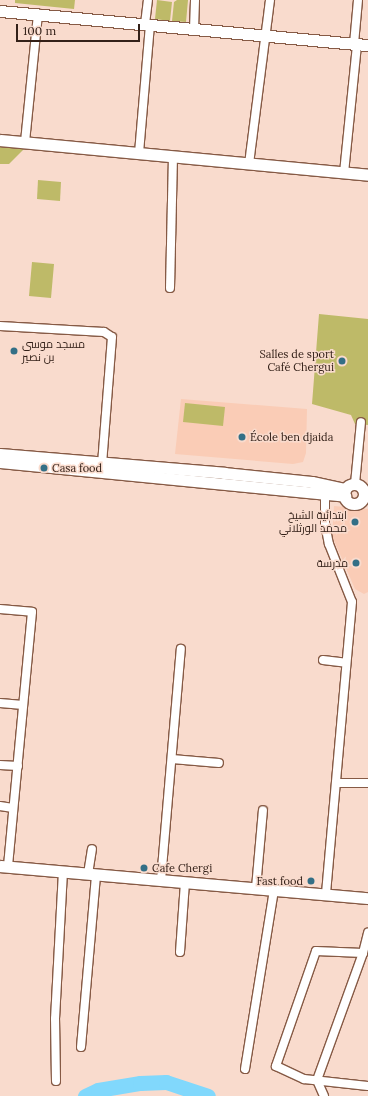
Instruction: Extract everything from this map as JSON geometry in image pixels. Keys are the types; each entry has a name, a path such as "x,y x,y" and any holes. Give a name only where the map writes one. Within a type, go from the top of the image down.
{"main road":[{"path":"0,11 360,44"},
{"path":"0,140 368,175"},
{"path":"0,454 305,481 348,490"},
{"path":"0,462 325,494 348,490 360,486 365,497 353,504 348,490"},
{"path":"4,867 368,898"}],"street":[{"path":"139,153 148,0"},
{"path":"194,29 195,0"},
{"path":"249,164 270,0"},
{"path":"344,173 360,44 358,0"},
{"path":"25,142 38,14"},
{"path":"170,288 173,156"},
{"path":"0,326 104,332 112,337 102,463"},
{"path":"348,490 361,422"},
{"path":"325,494 325,524 329,544 352,602 326,894"},
{"path":"0,609 32,612 18,766 4,867"},
{"path":"161,880 181,650"},
{"path":"323,660 346,663"},
{"path":"0,703 23,705"},
{"path":"172,759 220,763"},
{"path":"0,765 18,766"},
{"path":"336,783 368,784"},
{"path":"0,806 13,808"},
{"path":"256,888 263,810"},
{"path":"81,1047 92,874 92,849"},
{"path":"56,1080 55,1019 63,872"},
{"path":"180,952 185,882"},
{"path":"245,1069 274,890"},
{"path":"324,1096 317,1080 363,953 368,933"},
{"path":"363,953 316,951 276,1066 304,1079 368,1086"}],"shaded area":[{"path":"15,0 75,0 74,9 15,3"},
{"path":"157,0 172,2 170,21 155,19"},
{"path":"177,0 188,0 186,22 172,21 174,2"},
{"path":"0,146 25,148 9,164 0,164"},
{"path":"38,180 61,182 60,201 37,199"},
{"path":"32,262 54,264 51,298 29,296"},
{"name":"Salles de sport Café Chergui","path":"319,314 368,319 368,425 355,424 351,415 312,404"},
{"name":"École ben djaida","path":"181,399 307,409 306,453 303,462 293,464 175,454"},
{"path":"185,403 225,407 223,426 183,422"},
{"name":"مدرسة","path":"334,506 368,509 368,592 364,594 355,589 332,536"}],"waterway":[{"path":"85,1096 98,1090 140,1083 166,1082 208,1096"}],"place":[{"name":"مسجد موسى بن نصير","path":"14,351"},
{"name":"Salles de sport Café Chergui","path":"342,361"},
{"name":"École ben djaida","path":"242,437"},
{"name":"Casa food","path":"44,468"},
{"name":"ابتدائية الشيخ محمد الورثلاني","path":"355,522"},
{"name":"مدرسة","path":"356,563"},
{"name":"Cafe Chergi","path":"144,868"},
{"name":"Fast food","path":"311,881"}]}
